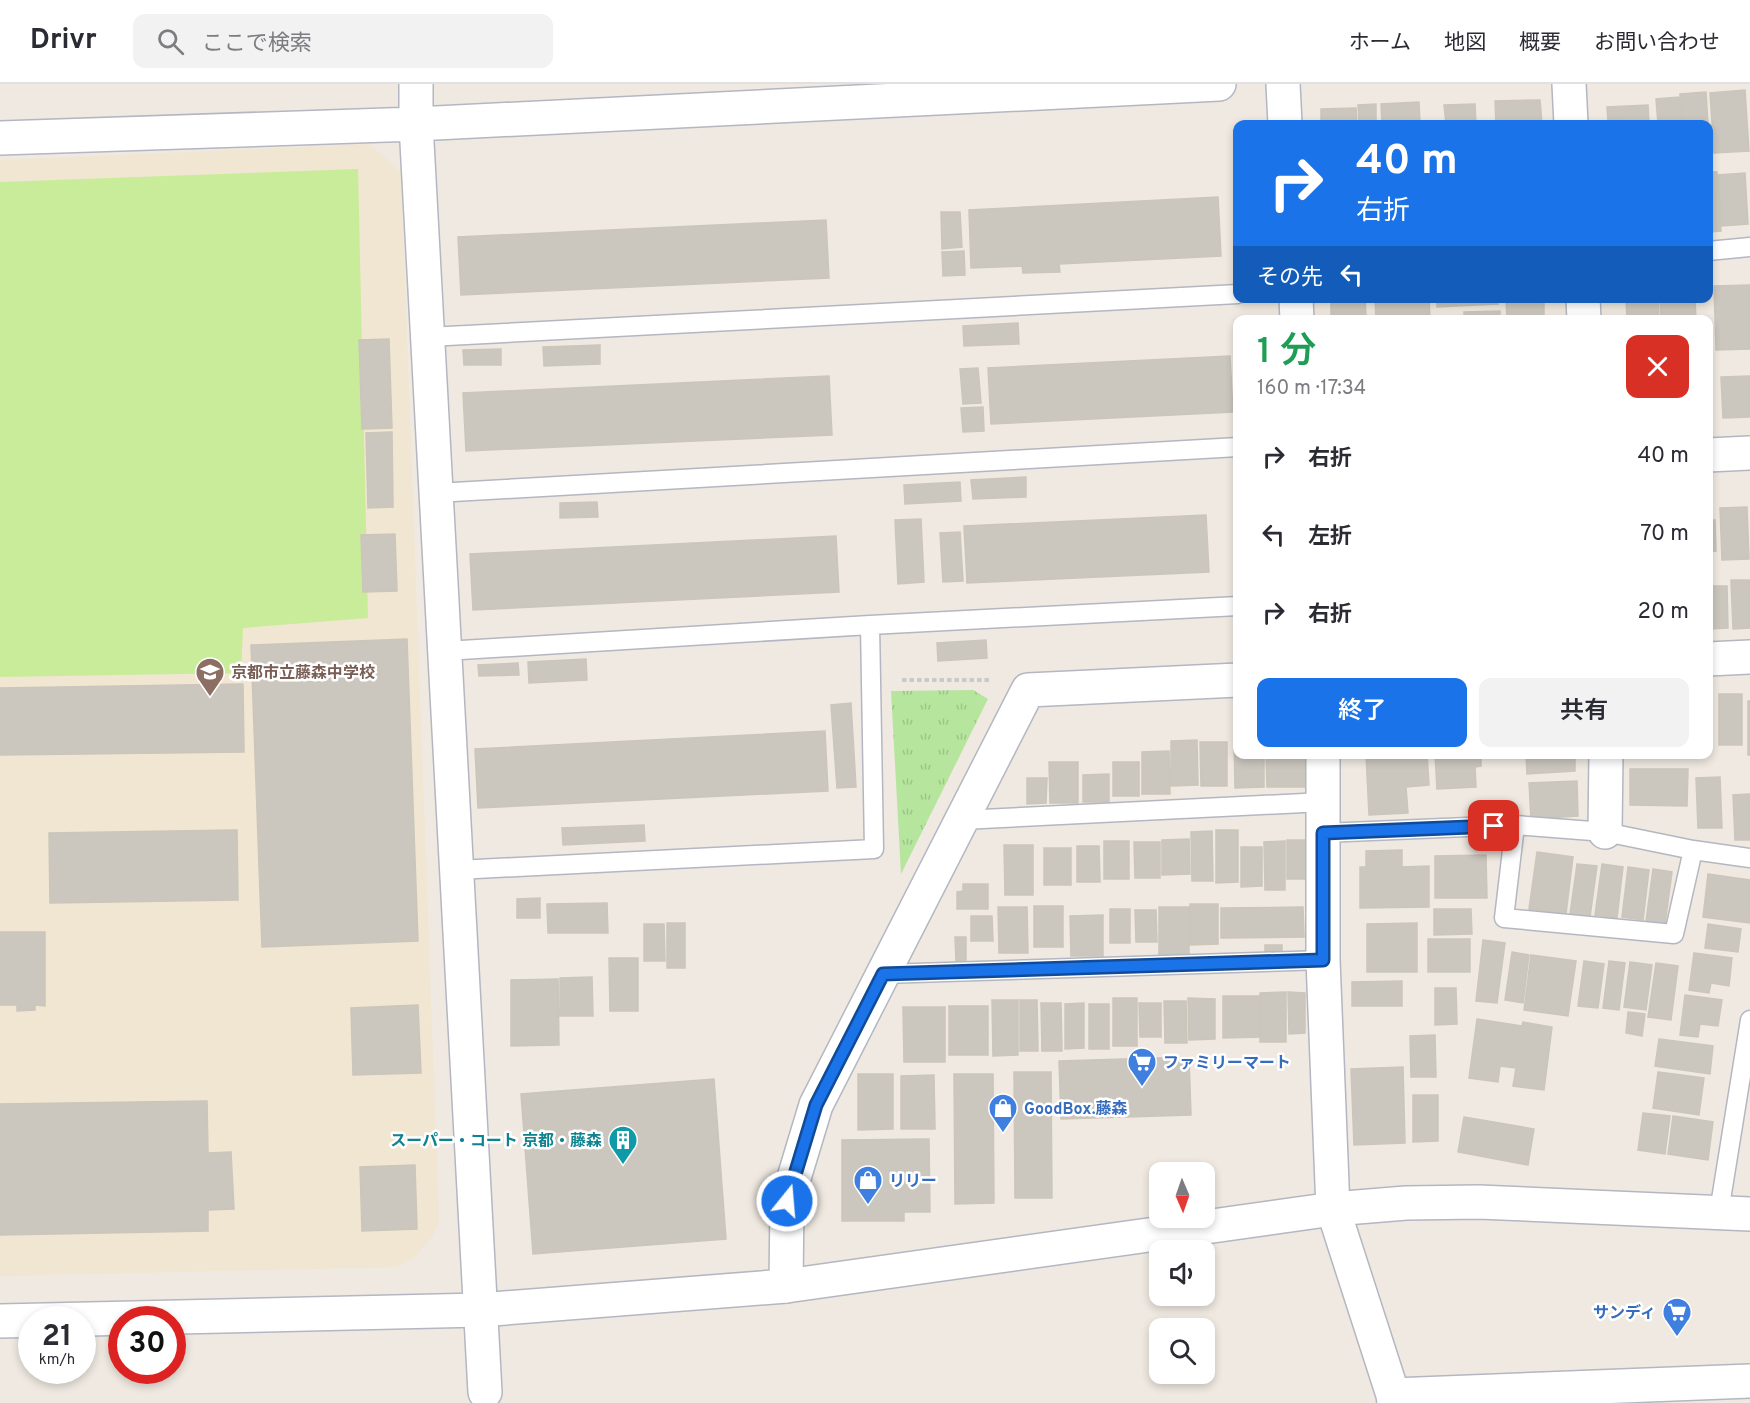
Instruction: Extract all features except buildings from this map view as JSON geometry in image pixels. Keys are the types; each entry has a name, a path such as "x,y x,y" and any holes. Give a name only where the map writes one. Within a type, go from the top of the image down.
{"street":[{"path":"416,84 416,124 485,1392"},
{"path":"0,138 416,124 1219,84"},
{"path":"1283,84 1286,120"},
{"path":"1569,84 1571,120"},
{"path":"1713,455 1750,453"},
{"path":"1713,659 1750,657"},
{"path":"786,1286 787,1201 816,1105 1028,690 1233,680"},
{"path":"1323,759 1323,960 1333,1209 1393,1399 1750,1381"},
{"path":"1605,832 1606,759"},
{"path":"0,1321 480,1310 786,1286 1333,1209 1406,1203 1479,1202 1734,1213"}],"lane":[{"path":"1713,251 1750,247"},
{"path":"428,337 1233,294"},
{"path":"436,493 1233,447"},
{"path":"445,651 870,625 1233,606"},
{"path":"457,870 874,849 870,625"},
{"path":"962,820 1323,818 1515,825 1605,832 1693,850 1750,858"},
{"path":"1515,825 1504,918 1674,934 1693,850"},
{"path":"883,974 1323,960"},
{"path":"1734,1213 1750,1020"}],"path":[{"path":"870,680 994,680 1028,690"}],"shaded area":[{"name":"京都市立藤森中学校","path":"369,144 401,172 439,1222 432,1237 413,1259 397,1267 0,1276 0,160"}],"green space":[{"path":"358,169 368,618 243,628 241,673 0,677 0,182"},
{"path":"973,690 988,699 901,874 891,691"}],"place":[{"name":"京都市立藤森中学校","path":"210,698"},
{"name":"ファミリーマート","path":"1142,1088"},
{"name":"GoodBox.藤森","path":"1003,1134"},
{"name":"スーパー・コート 京都・藤森","path":"623,1166"},
{"name":"リリー","path":"868,1206"},
{"name":"サンディ","path":"1677,1338"}],"route":[{"path":"787,1201 816,1105 883,974 1323,960 1323,833 1494,826"}]}
